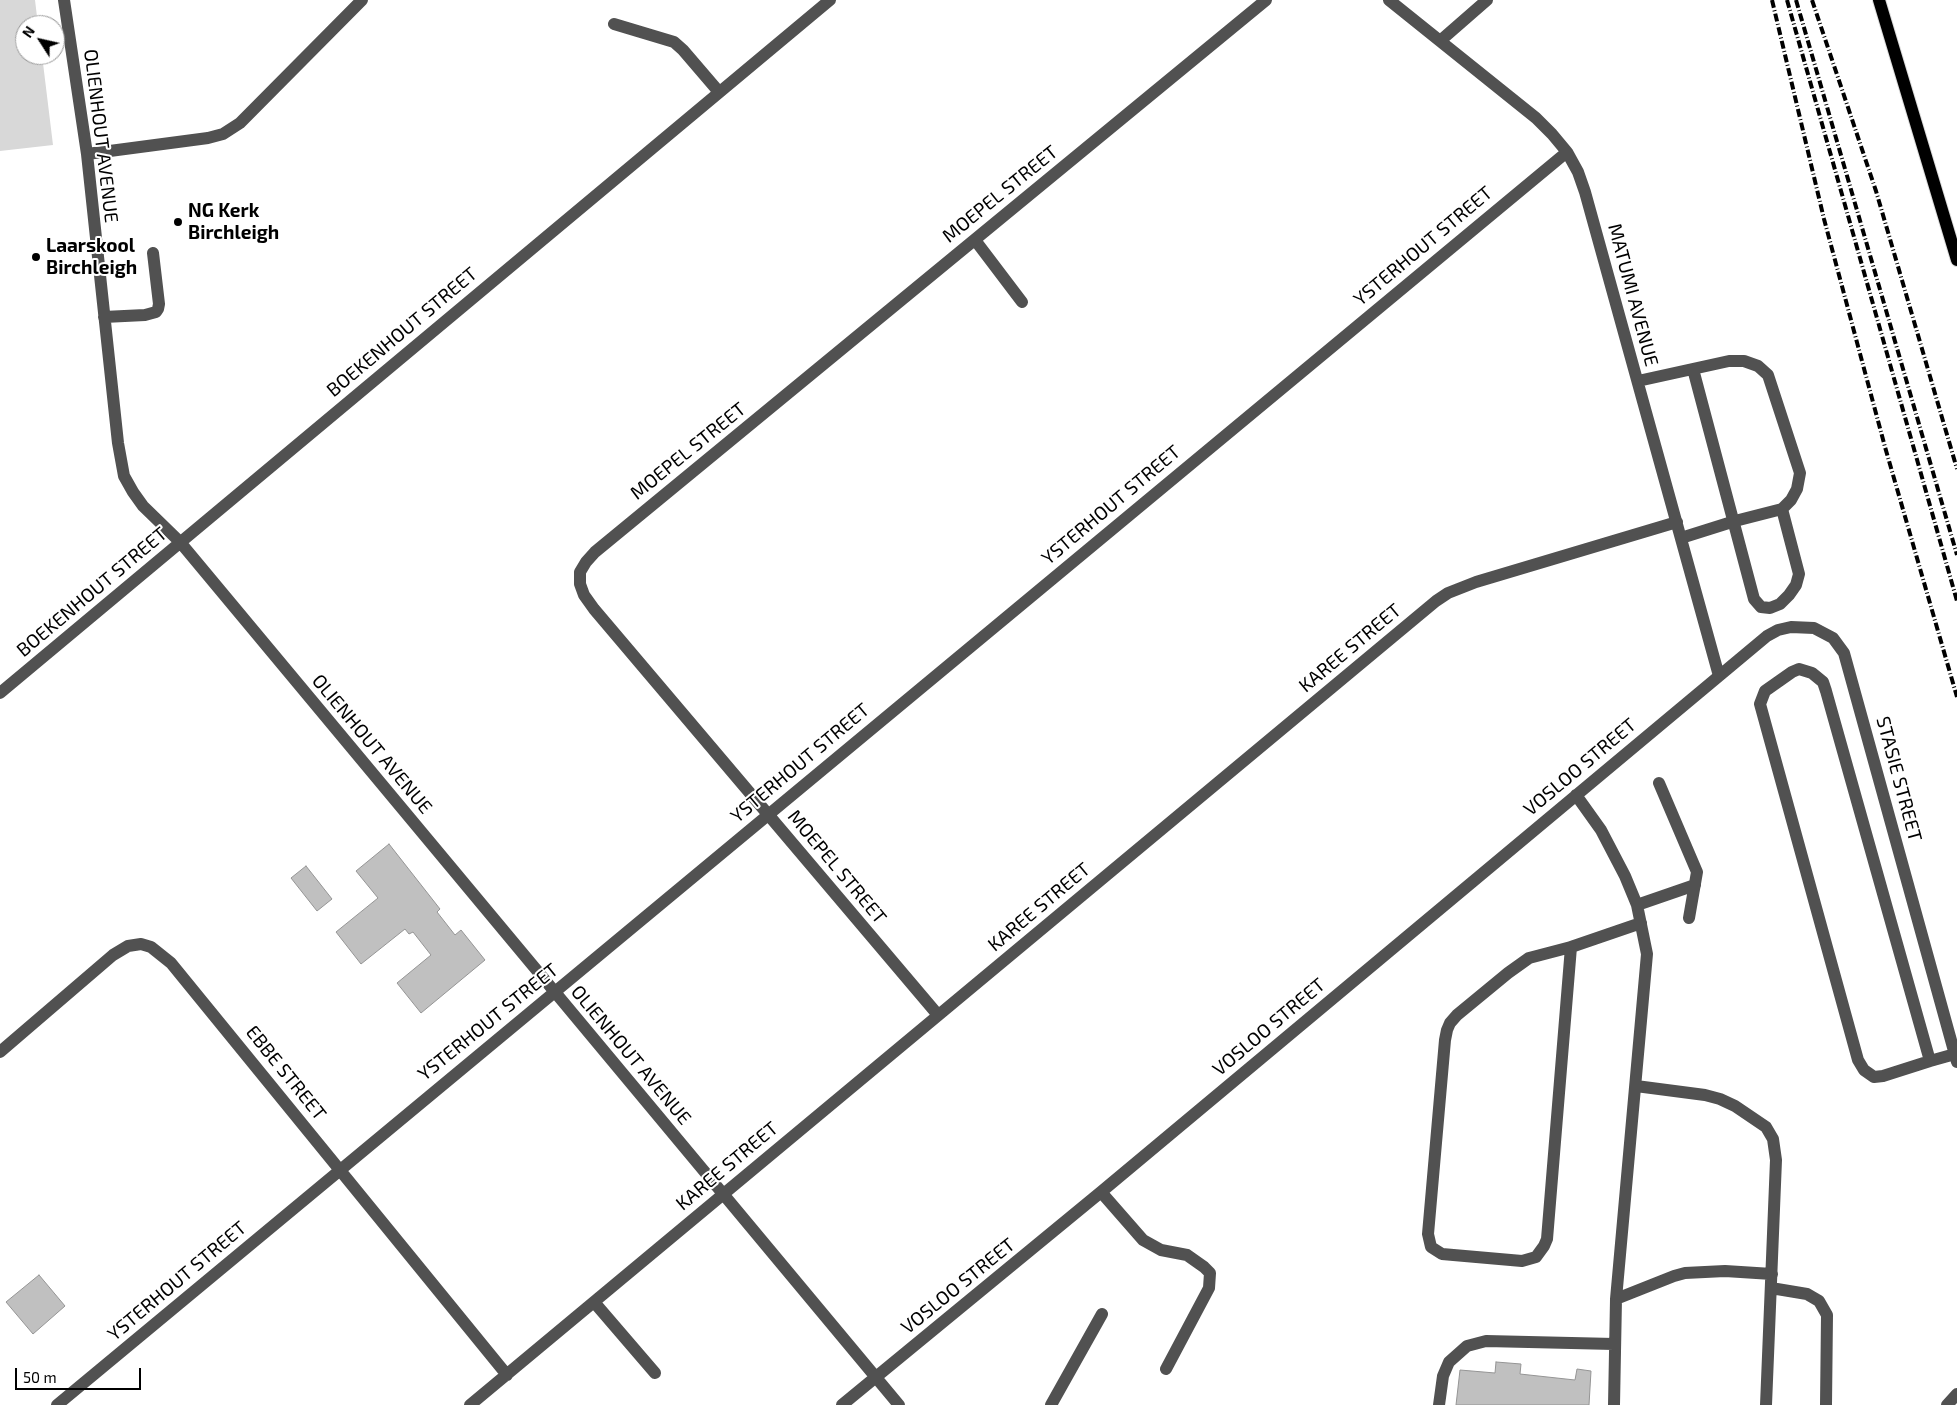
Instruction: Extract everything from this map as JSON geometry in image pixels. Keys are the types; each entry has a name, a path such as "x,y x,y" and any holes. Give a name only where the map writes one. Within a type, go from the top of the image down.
{"main road":[{"path":"1879,0 1957,260"}],"street":[{"name":"OLIENHOUT AVENUE","path":"64,0 87,154 118,443 124,476 133,492 144,506 180,542 899,1405"},
{"path":"87,154 208,138 223,134 240,123 362,0"},
{"name":"BOEKENHOUT STREET","path":"0,693 830,0"},
{"name":"MOEPEL STREET","path":"938,1015 594,609 584,595 580,584 580,572 595,552 1266,0"},
{"name":"MATUMI AVENUE","path":"1389,0 1536,118 1567,152 1578,172 1719,676"},
{"path":"1440,41 1488,0"},
{"path":"614,24 674,42 719,92"},
{"name":"YSTERHOUT STREET","path":"57,1405 1567,152"},
{"path":"975,240 1022,302"},
{"path":"104,318 145,315 156,312 159,304 153,253"},
{"path":"1638,381 1729,361 1744,361 1758,366 1768,375 1800,473 1792,500 1782,509 1681,538"},
{"path":"1694,369 1754,599 1761,607 1770,608 1780,604 1789,596 1796,585 1799,574 1782,509"},
{"name":"KAREE STREET","path":"470,1405 1448,593 1476,582 1677,522"},
{"name":"STASIE STREET","path":"1719,676 1767,636 1778,630 1791,627 1814,628 1833,638 1839,644 1848,666 1956,1058"},
{"path":"1930,1061 1823,682 1812,673 1799,669 1765,691 1760,704 1858,1060 1864,1070 1874,1077 1883,1076 1930,1061 1956,1058"},
{"name":"VOSLOO STREET","path":"842,1405 1101,1192 1719,676"},
{"path":"1659,783 1697,872 1688,918"},
{"path":"1576,795 1601,830 1625,876 1637,905 1646,945 1647,964 1616,1299 1614,1405"},
{"path":"1637,905 1695,884"},
{"path":"1571,947 1547,1240 1536,1257 1522,1261 1442,1254 1431,1247 1428,1234 1447,1030 1457,1015 1521,963 1537,955 1571,947 1641,923"},
{"name":"EBBE STREET","path":"0,1052 114,955 128,946 141,944 151,947 171,962 507,1374"},
{"path":"1636,1086 1706,1095 1720,1099 1735,1106 1766,1126 1773,1140 1776,1160 1766,1405"},
{"path":"1101,1192 1143,1240 1161,1250 1187,1255 1210,1273 1209,1288 1166,1369"},
{"path":"1616,1299 1685,1273 1772,1274"},
{"path":"1771,1288 1807,1294 1819,1300 1827,1315 1826,1405"},
{"path":"594,1302 654,1373"},
{"path":"1051,1405 1102,1314"},
{"path":"1439,1405 1443,1376 1449,1362 1457,1353 1472,1344 1486,1341 1614,1344"},
{"path":"1947,1405 1957,1394"}],"shaded area":[{"path":"0,0 35,0 37,15 15,15 15,65 43,65 53,145 0,151"}],"building":[{"path":"389,844 440,909 437,912 455,935 461,930 485,960 421,1013 397,983 431,955 413,932 409,934 405,929 361,964 336,932 378,898 356,871"},
{"path":"306,866 332,899 317,911 291,878"},
{"path":"39,1275 65,1306 33,1334 6,1302"},
{"path":"1496,1362 1521,1364 1520,1374 1575,1380 1577,1369 1591,1371 1589,1405 1456,1405 1460,1370 1495,1373"}],"railway":[{"path":"1772,0 1824,219 1885,447 1957,697"},
{"path":"1787,0 1957,601"},
{"path":"1796,0 1957,555"},
{"path":"1812,0 1876,191 1957,469"}],"place":[{"name":"NG Kerk Birchleigh","path":"178,222"},
{"name":"Laarskool Birchleigh","path":"36,257"}]}
